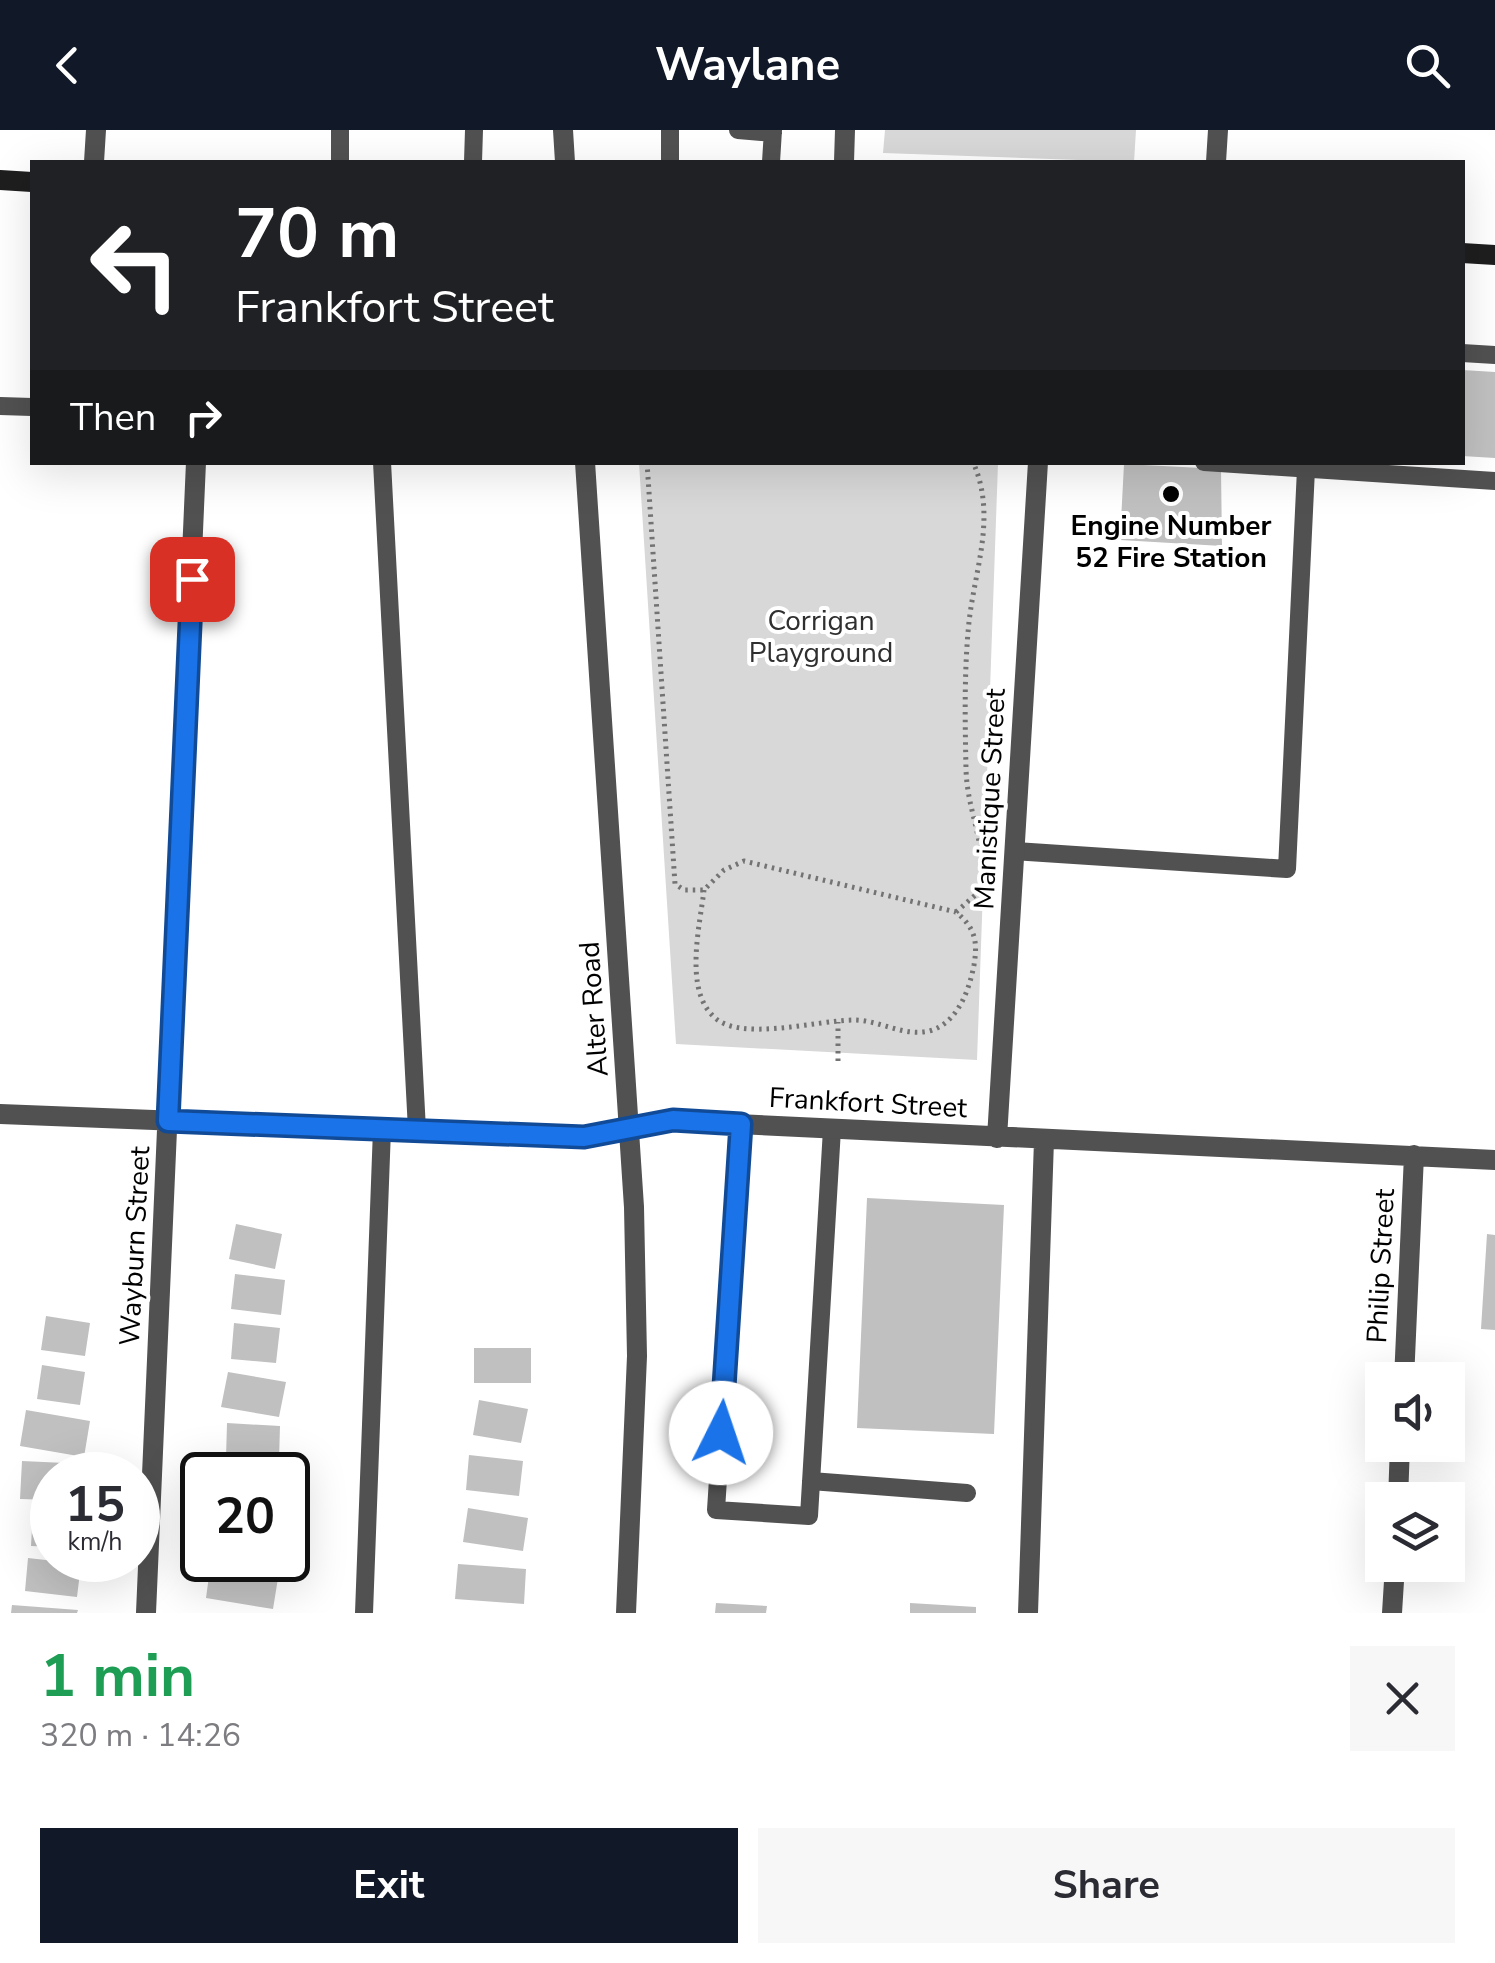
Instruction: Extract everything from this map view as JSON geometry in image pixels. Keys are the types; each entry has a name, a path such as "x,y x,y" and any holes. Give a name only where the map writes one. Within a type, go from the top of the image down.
{"main road":[{"path":"0,180 30,182"},
{"path":"1465,253 1495,255"}],"street":[{"path":"94,160 96,130"},
{"path":"564,130 566,160"},
{"path":"844,160 845,130"},
{"path":"1216,160 1218,130"},
{"name":"Wayburn Street","path":"146,1613 196,465"},
{"name":"Alter Road","path":"585,465 629,1126 637,1356 626,1613"},
{"name":"Manistique Street","path":"997,1138 1038,465"},
{"name":"Frankfort Street","path":"0,1114 584,1137 673,1120 1495,1160"},
{"path":"1028,1613 1044,1140"},
{"name":"Philip Street","path":"1405,1362 1414,1155"},
{"path":"1392,1613 1394,1582"}],"lane":[{"path":"340,130 340,160"},
{"path":"473,160 474,130"},
{"path":"670,130 670,160"},
{"path":"738,130 773,131 771,160"},
{"path":"1465,354 1495,355"},
{"path":"0,406 30,407"},
{"path":"382,465 418,1130"},
{"path":"1248,465 1495,481"},
{"path":"1014,852 1287,868 1306,469"},
{"path":"741,1124 716,1510 809,1516 832,1129"},
{"path":"364,1613 382,1129"},
{"path":"811,1481 966,1493"}],"path":[{"path":"647,465 675,884 684,890 704,890"},
{"path":"956,912 980,891 982,864 982,842 966,772 969,625 980,576 985,520 984,496 974,465"},
{"path":"744,862 956,912 972,925 976,944 965,996 945,1022 929,1031 904,1031 875,1022 737,1029 714,1018 705,1006 697,962 704,890 724,870 744,862"},
{"path":"838,1022 838,1061"}],"green space":[{"path":"885,130 1136,130 1134,160 883,153"},
{"name":"Corrigan Playground","path":"639,465 998,465 977,1060 676,1044"}],"building":[{"path":"1465,370 1495,372 1495,458 1465,456"},
{"name":"Engine Number 52 Fire Station","path":"1124,465 1221,469 1222,546 1120,540"},
{"path":"867,1198 1004,1205 994,1434 857,1428"},
{"path":"236,1224 282,1234 275,1269 229,1259"},
{"path":"1487,1234 1495,1235 1495,1330 1481,1329"},
{"path":"235,1274 285,1280 281,1315 231,1309"},
{"path":"46,1316 90,1323 85,1356 41,1350"},
{"path":"234,1323 280,1328 276,1363 231,1359"},
{"path":"474,1348 531,1348 531,1383 474,1383"},
{"path":"42,1365 85,1372 80,1405 37,1399"},
{"path":"228,1372 286,1382 279,1417 221,1407"},
{"path":"479,1400 528,1409 521,1443 473,1435"},
{"path":"26,1410 90,1421 85,1452 20,1446"},
{"path":"227,1423 280,1426 279,1452 226,1452"},
{"path":"469,1455 523,1461 519,1496 466,1490"},
{"path":"22,1461 30,1461 30,1499 20,1499"},
{"path":"468,1508 528,1518 523,1551 463,1542"},
{"path":"28,1558 30,1582 79,1582 77,1597 25,1591"},
{"path":"458,1564 526,1569 524,1604 455,1599"},
{"path":"208,1582 277,1582 273,1609 206,1598"},
{"path":"716,1603 767,1606 766,1613 715,1613"},
{"path":"910,1603 976,1607 976,1613 910,1613"},
{"path":"12,1605 78,1610 11,1613"}],"place":[{"name":"Engine Number 52 Fire Station","path":"1171,494"}],"route":[{"path":"192,579 168,1121 584,1137 673,1120 741,1124 721,1433"}]}
